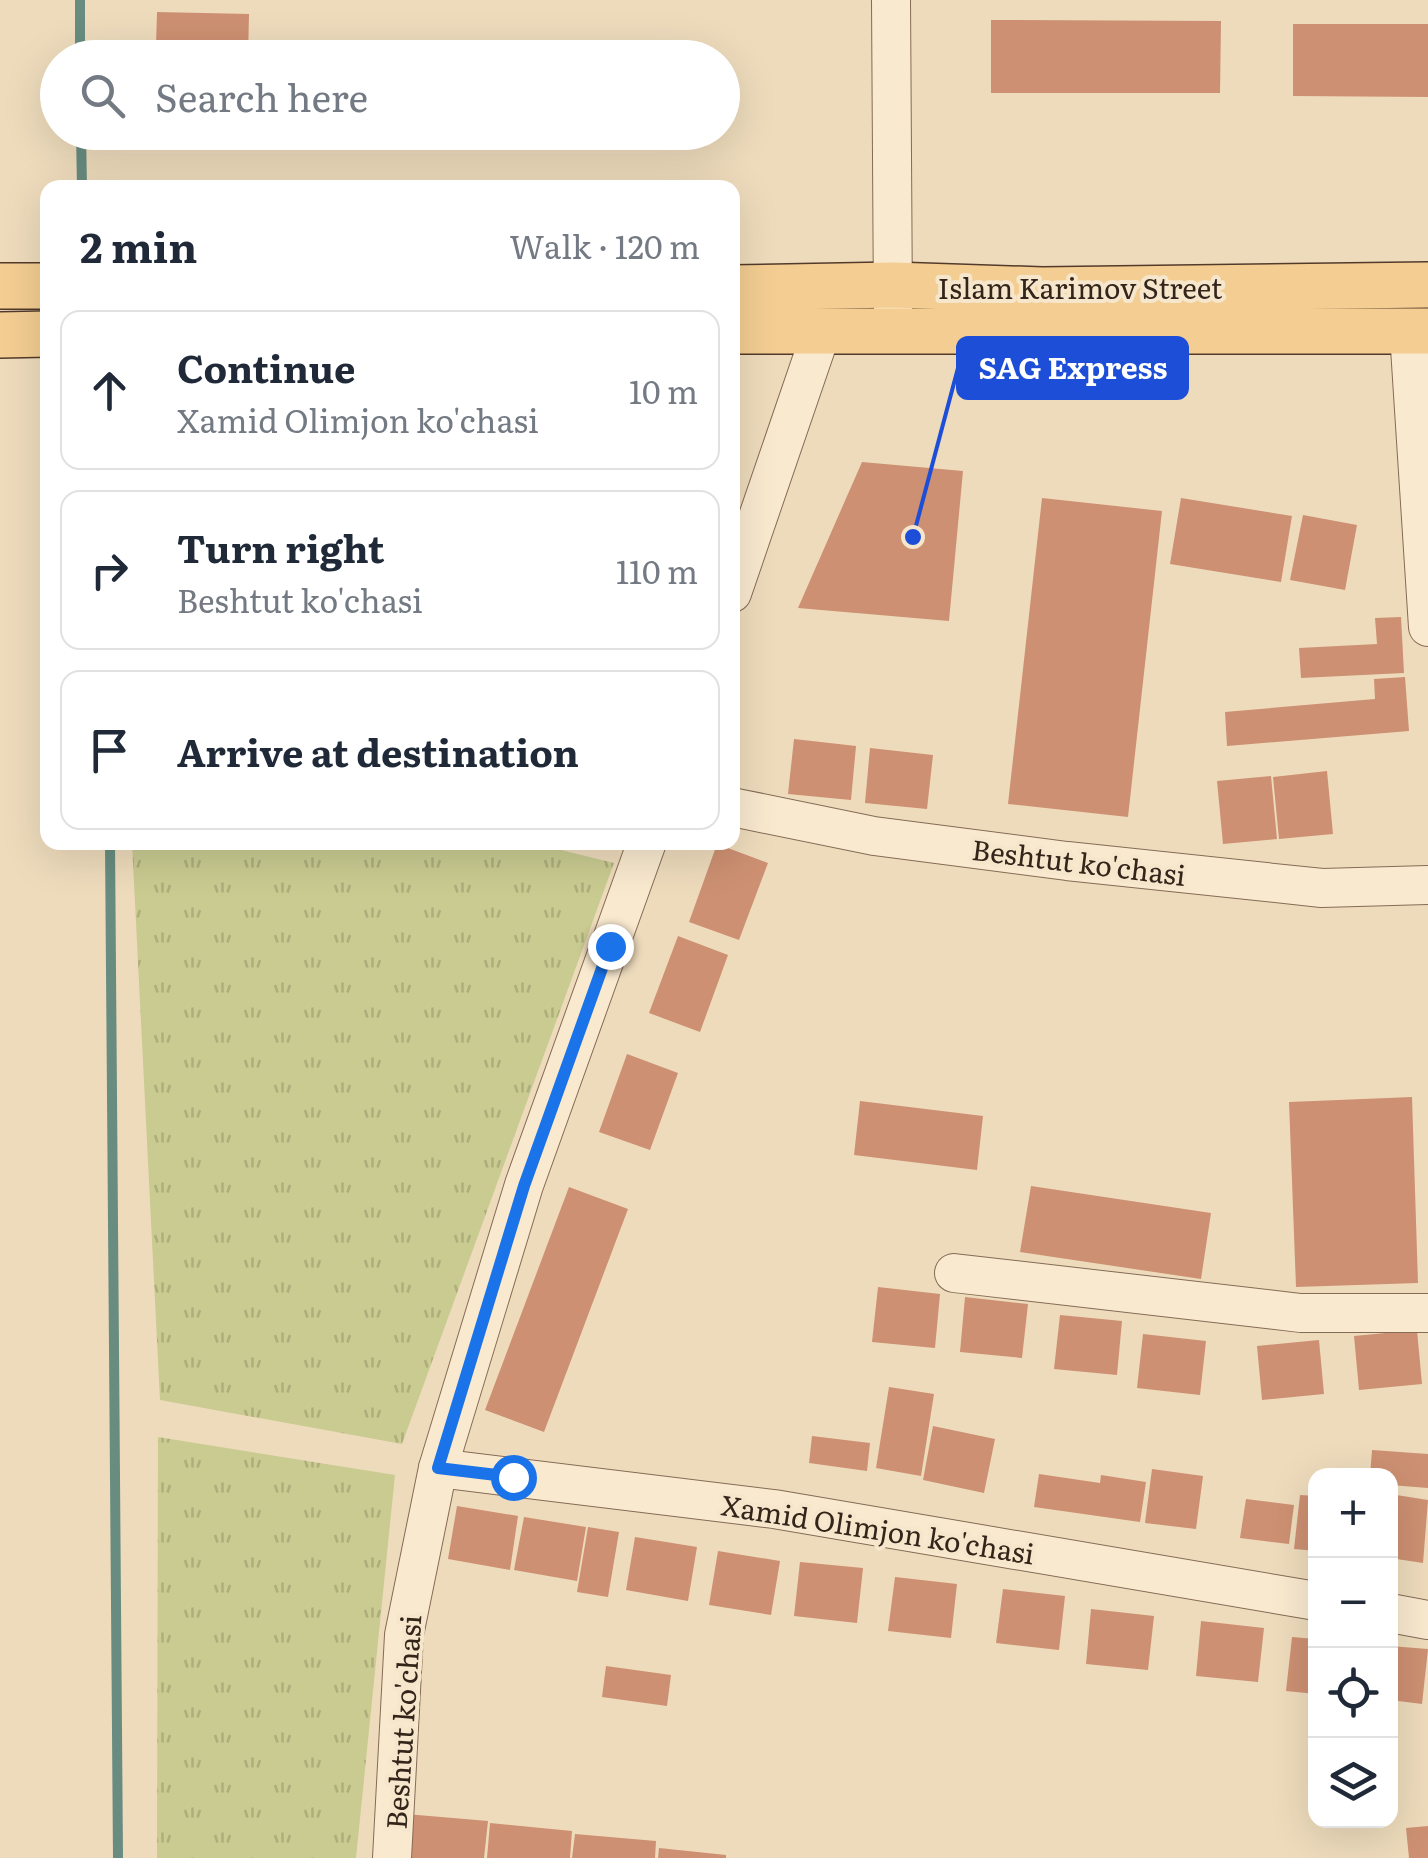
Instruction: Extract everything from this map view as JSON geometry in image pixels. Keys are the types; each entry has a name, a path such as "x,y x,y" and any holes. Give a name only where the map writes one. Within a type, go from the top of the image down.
{"main road":[{"name":"Islam Karimov Street","path":"740,288 1042,290 1428,284"},
{"path":"0,286 40,286"},
{"name":"Islam Karimov Street","path":"740,331 1419,332"},
{"path":"0,334 40,334"}],"street":[{"path":"892,0 894,330"},
{"path":"740,570 822,330"},
{"path":"1419,332 1428,628"},
{"name":"Beshtut ko'chasi","path":"740,809 874,836 1087,864 1322,888 1428,885"},
{"name":"Beshtut ko'chasi","path":"392,1858 404,1636 438,1468 524,1186 644,850"},
{"path":"954,1272 1301,1313 1428,1314"},
{"name":"Xamid Olimjon ko'chasi","path":"438,1468 774,1509 1308,1599"},
{"path":"1398,1614 1428,1620"}],"green space":[{"path":"132,850 561,850 614,863 402,1444 160,1400"},
{"path":"158,1437 395,1475 356,1858 157,1858"}],"building":[{"path":"157,12 249,14 248,40 156,40"},
{"path":"991,20 1221,21 1220,93 991,93"},
{"path":"1293,24 1428,24 1428,97 1293,96"},
{"path":"862,462 963,471 949,621 798,608"},
{"path":"1042,498 1162,511 1128,817 1008,804"},
{"path":"1181,498 1292,516 1281,582 1170,564"},
{"path":"1303,515 1357,525 1345,590 1290,580"},
{"path":"1401,617 1404,673 1301,678 1299,648 1377,644 1375,618"},
{"path":"1405,677 1409,731 1227,746 1225,712 1375,699 1374,679"},
{"path":"794,739 856,746 851,800 788,794"},
{"path":"870,748 933,755 927,809 865,803"},
{"path":"1327,771 1333,834 1279,839 1273,777"},
{"path":"1271,776 1277,839 1223,844 1217,781"},
{"path":"715,850 733,850 768,863 739,940 689,922"},
{"path":"678,936 728,955 700,1032 649,1013"},
{"path":"627,1054 678,1073 650,1150 599,1132"},
{"path":"1412,1097 1418,1283 1296,1287 1289,1102"},
{"path":"860,1101 983,1116 977,1170 854,1155"},
{"path":"1031,1186 1211,1213 1201,1279 1020,1252"},
{"path":"569,1187 628,1209 544,1432 485,1410"},
{"path":"878,1287 940,1294 935,1348 872,1342"},
{"path":"965,1297 1028,1304 1022,1358 960,1352"},
{"path":"1060,1315 1122,1321 1117,1375 1054,1369"},
{"path":"1417,1330 1422,1384 1359,1390 1354,1336"},
{"path":"1143,1334 1206,1341 1200,1395 1137,1388"},
{"path":"1319,1340 1324,1394 1262,1400 1257,1346"},
{"path":"889,1387 934,1394 921,1476 876,1468"},
{"path":"933,1426 995,1439 984,1493 923,1480"},
{"path":"812,1436 870,1443 867,1471 809,1463"},
{"path":"1372,1450 1428,1454 1428,1488 1398,1486 1398,1468 1371,1468"},
{"path":"1152,1469 1203,1476 1196,1529 1145,1523"},
{"path":"1039,1474 1100,1483 1101,1475 1146,1482 1140,1522 1034,1507"},
{"path":"1300,1495 1308,1496 1308,1550 1294,1549"},
{"path":"1398,1495 1428,1500 1423,1563 1398,1559"},
{"path":"1246,1499 1294,1505 1289,1544 1240,1538"},
{"path":"457,1506 518,1516 510,1570 448,1559"},
{"path":"524,1517 586,1527 577,1581 514,1570"},
{"path":"588,1527 619,1532 608,1597 577,1592"},
{"path":"635,1537 697,1547 688,1601 626,1590"},
{"path":"718,1551 780,1561 771,1615 709,1605"},
{"path":"800,1562 863,1568 857,1623 794,1616"},
{"path":"895,1577 957,1584 951,1638 888,1631"},
{"path":"1003,1589 1065,1596 1059,1650 996,1643"},
{"path":"1091,1609 1154,1616 1148,1670 1086,1664"},
{"path":"1201,1621 1264,1628 1258,1682 1196,1676"},
{"path":"1292,1637 1308,1638 1308,1693 1286,1691"},
{"path":"1398,1647 1428,1649 1422,1704 1398,1701"},
{"path":"606,1666 671,1675 667,1706 602,1697"},
{"path":"406,1814 488,1821 484,1858 402,1858"},
{"path":"490,1823 572,1831 570,1858 487,1858"},
{"path":"1428,1826 1428,1858 1409,1858 1406,1828"},
{"path":"575,1834 656,1841 655,1858 572,1858"},
{"path":"659,1848 726,1855 726,1858 658,1858"}],"waterway":[{"path":"80,0 80,40"},
{"path":"81,150 82,180"},
{"path":"110,850 118,1858"}],"place":[{"name":"SAG Express","path":"913,537"}],"route":[{"path":"513,1477 438,1468 524,1186 610,946"}]}
